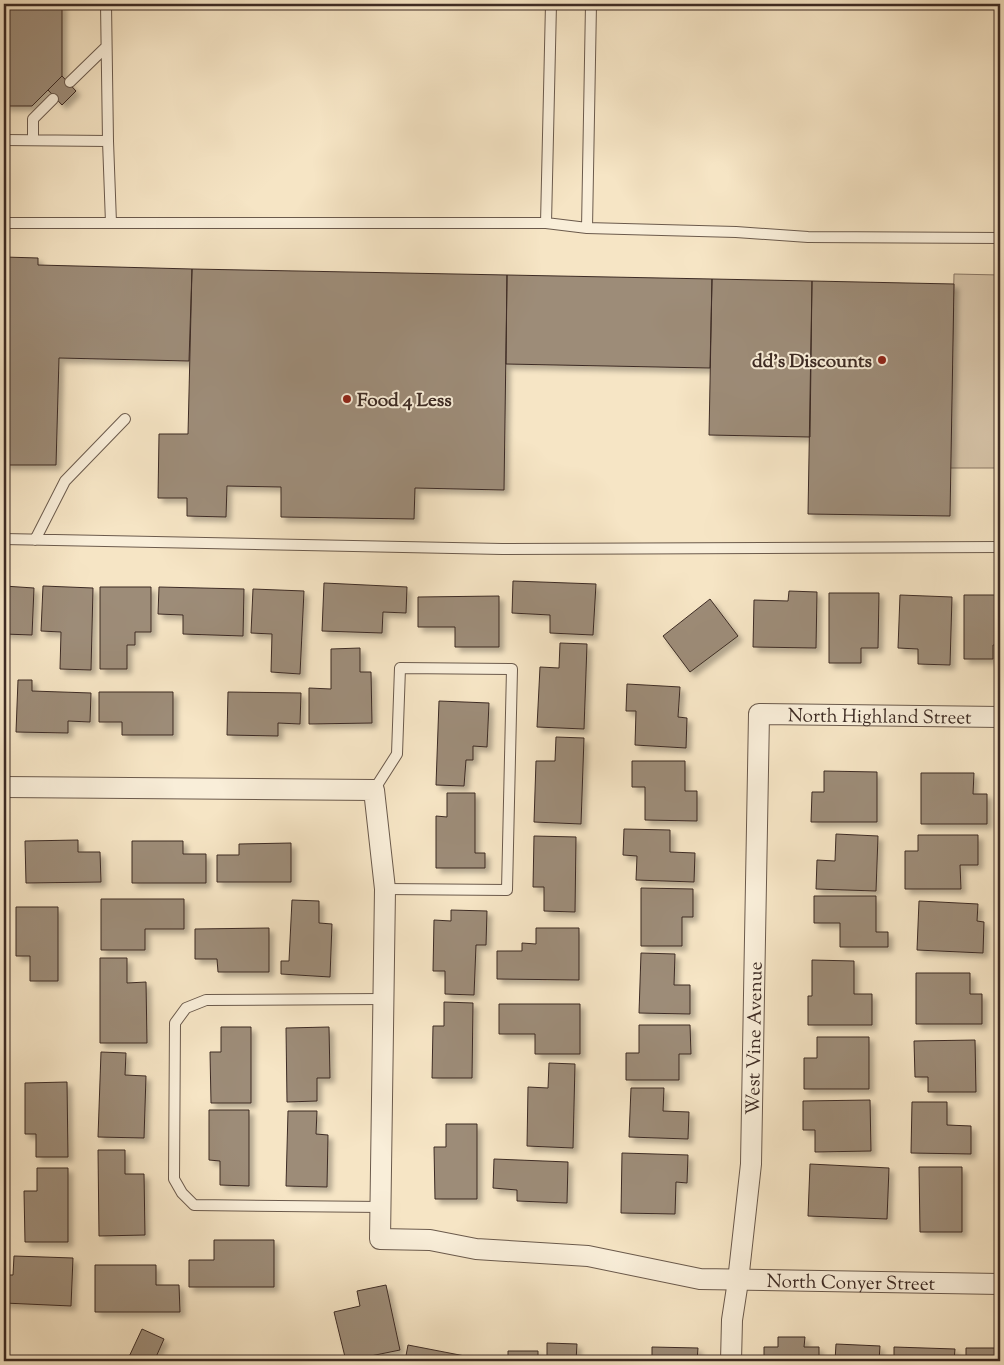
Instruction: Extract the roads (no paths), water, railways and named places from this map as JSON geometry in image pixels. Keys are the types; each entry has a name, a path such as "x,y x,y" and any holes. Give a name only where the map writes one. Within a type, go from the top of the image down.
{"street":[{"name":"North Highland Street","path":"759,714 1000,717"},
{"name":"West Vine Avenue","path":"731,1361 732,1320 751,1164 759,714"},
{"path":"4,787 374,790 385,889 381,1207"},
{"name":"North Conyer Street","path":"381,1207 380,1239 430,1240 476,1249 588,1256 700,1279 1000,1284"}],"lane":[{"path":"106,4 111,223"},
{"path":"546,223 551,4"},
{"path":"587,228 590,4"},
{"path":"70,82 106,47"},
{"path":"33,140 33,119 53,99"},
{"path":"4,140 108,141"},
{"path":"4,223 546,223 587,228 736,232 808,237 1000,238"},
{"path":"35,540 65,481 125,419"},
{"path":"4,539 502,549 1000,547"},
{"path":"374,790 397,754 400,668 512,669 507,890 385,889"},
{"path":"381,1207 194,1205 182,1193 174,1180 175,1023 186,1008 206,1000 384,999"}],"place":[{"name":"dd's Discounts","path":"882,360"},
{"name":"Food 4 Less","path":"347,399"}]}
